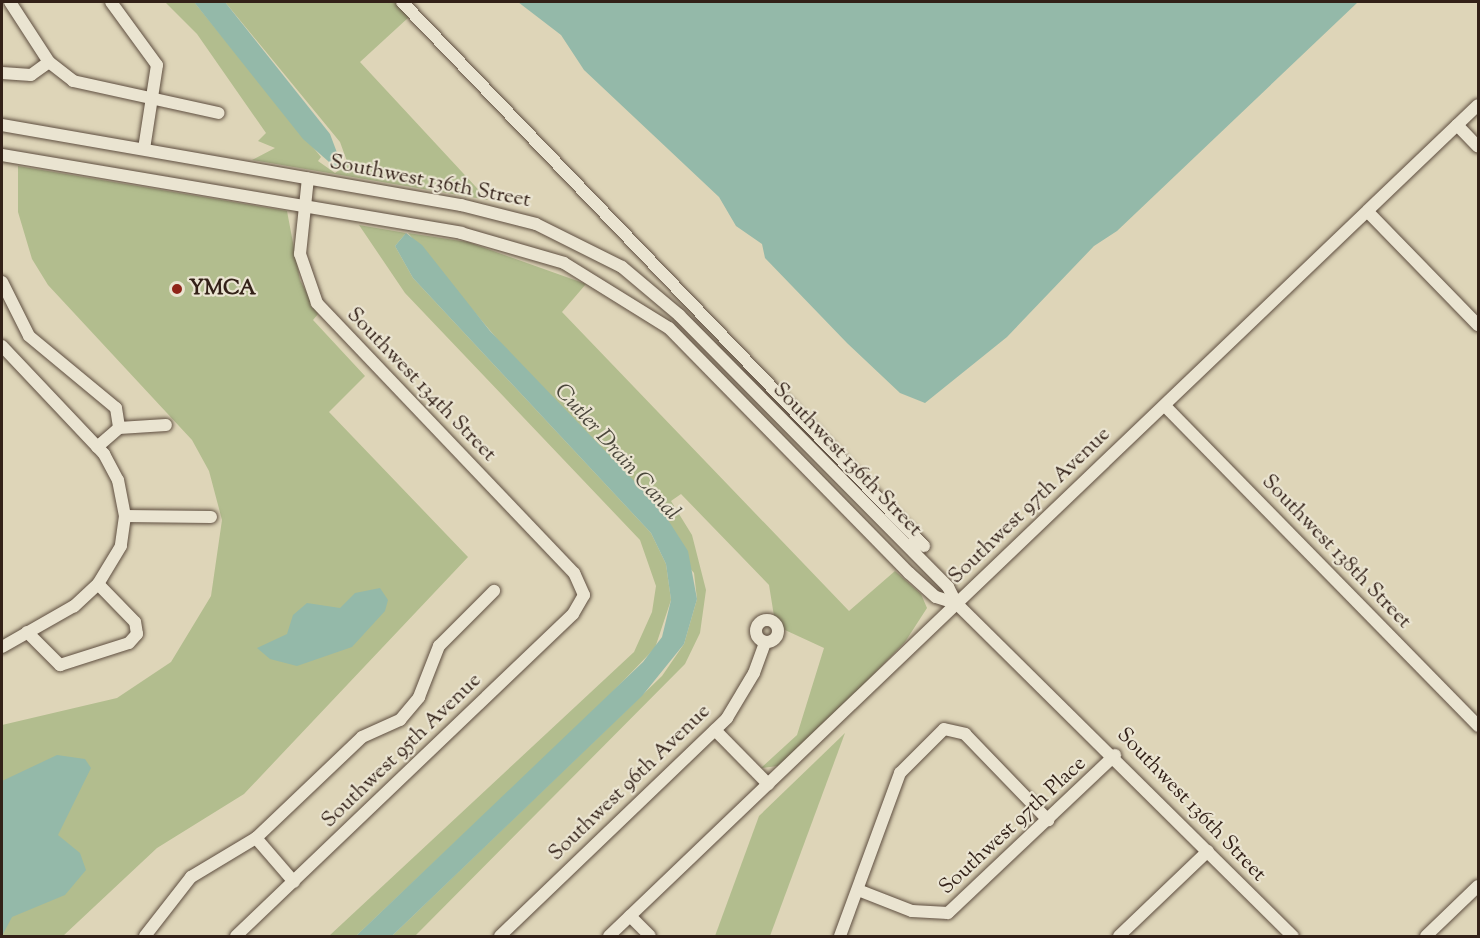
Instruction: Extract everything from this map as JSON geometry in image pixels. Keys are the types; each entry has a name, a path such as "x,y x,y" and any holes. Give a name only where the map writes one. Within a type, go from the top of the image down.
{"street":[{"path":"10,2 49,62 88,88 219,112"},
{"path":"111,2 154,56 155,100 144,149"},
{"name":"Southwest 136th Street","path":"402,2 924,546"},
{"path":"2,73 31,75 49,62"},
{"name":"Southwest 97th Avenue","path":"609,936 1479,105"},
{"name":"Southwest 136th Street","path":"2,125 308,178 536,224 622,267 680,315 948,587 956,603 1115,755 1293,936"},
{"path":"1457,125 1479,147"},
{"name":"Southwest 136th Street","path":"2,155 304,206 518,247 604,284 695,352 909,573 936,597 956,603"},
{"name":"Southwest 134th Street","path":"308,178 301,261 321,308 584,588"},
{"path":"1368,212 1479,325"},
{"path":"2,282 25,331 111,401 119,413 119,428"},
{"path":"2,346 98,447 118,480 125,516 121,546 98,584 81,601 2,646"},
{"name":"Southwest 138th Street","path":"1165,406 1479,726"},
{"path":"98,447 119,428 166,424"},
{"path":"125,516 211,517"},
{"path":"27,632 60,665 129,643 137,634 135,622 98,584"},
{"name":"Southwest 95th Avenue","path":"236,936 573,614 583,602 584,588"},
{"name":"Southwest 95th Avenue","path":"145,936 191,877 256,838 362,737 400,720 418,697 439,646 494,591"},
{"name":"Southwest 96th Avenue","path":"501,936 715,730 744,694 765,642"},
{"path":"840,936 900,773 944,729 965,734 1048,820"},
{"path":"715,730 768,784"},
{"name":"Southwest 97th Place","path":"858,890 934,916 958,906 1115,755"},
{"path":"256,838 294,882"},
{"path":"1119,936 1208,851"},
{"path":"1426,936 1479,886"},
{"path":"630,916 650,936"}],"shaded area":[{"path":"165,2 194,2 321,157 318,161 335,173 348,164 340,142 225,2 395,2 409,17 360,62 488,200 252,160 275,148 258,141 266,133 197,34"},
{"path":"194,2 225,2 330,134 342,166 337,169 303,139"},
{"path":"518,2 1358,2 1117,231 1094,246 1007,337 925,403 900,393 847,343 765,258 762,244 736,226 719,197 584,70 561,35"},
{"path":"18,166 287,211 300,280 318,314 313,320 365,376 329,412 468,557 244,794 157,848 63,936 2,936 2,725 117,698 171,662 211,596 222,520 209,471 192,440 48,285 32,259 18,212"},
{"path":"359,225 406,233 395,246 413,278 651,533 666,564 671,600 655,648 597,708 356,936 329,936 634,652 652,612 656,586 640,540 405,293"},
{"path":"406,233 422,245 490,331 661,509 688,551 697,599 684,644 642,696 392,936 356,936 643,662 662,637 671,600 666,564 651,533 413,278 395,246"},
{"path":"408,233 468,242 586,284 562,312 849,611 895,571 921,594 927,608 905,642 861,687 778,766 761,768 797,735 824,648 785,630 774,616 769,585 681,494 671,501 692,535 706,590 700,633 685,664 415,936 392,936 662,676 684,644 697,599 694,573"},
{"path":"380,588 388,600 385,611 352,647 297,666 270,659 257,648 287,634 293,615 307,603 340,608 355,593"},
{"path":"845,733 770,936 715,936 759,816"},
{"path":"57,755 85,759 91,768 58,835 80,853 86,870 65,895 12,917 2,936 2,781"}],"place":[{"name":"YMCA","path":"177,289"}],"water label":[{"name":"Cutler Drain Canal","path":"616,453"}]}
